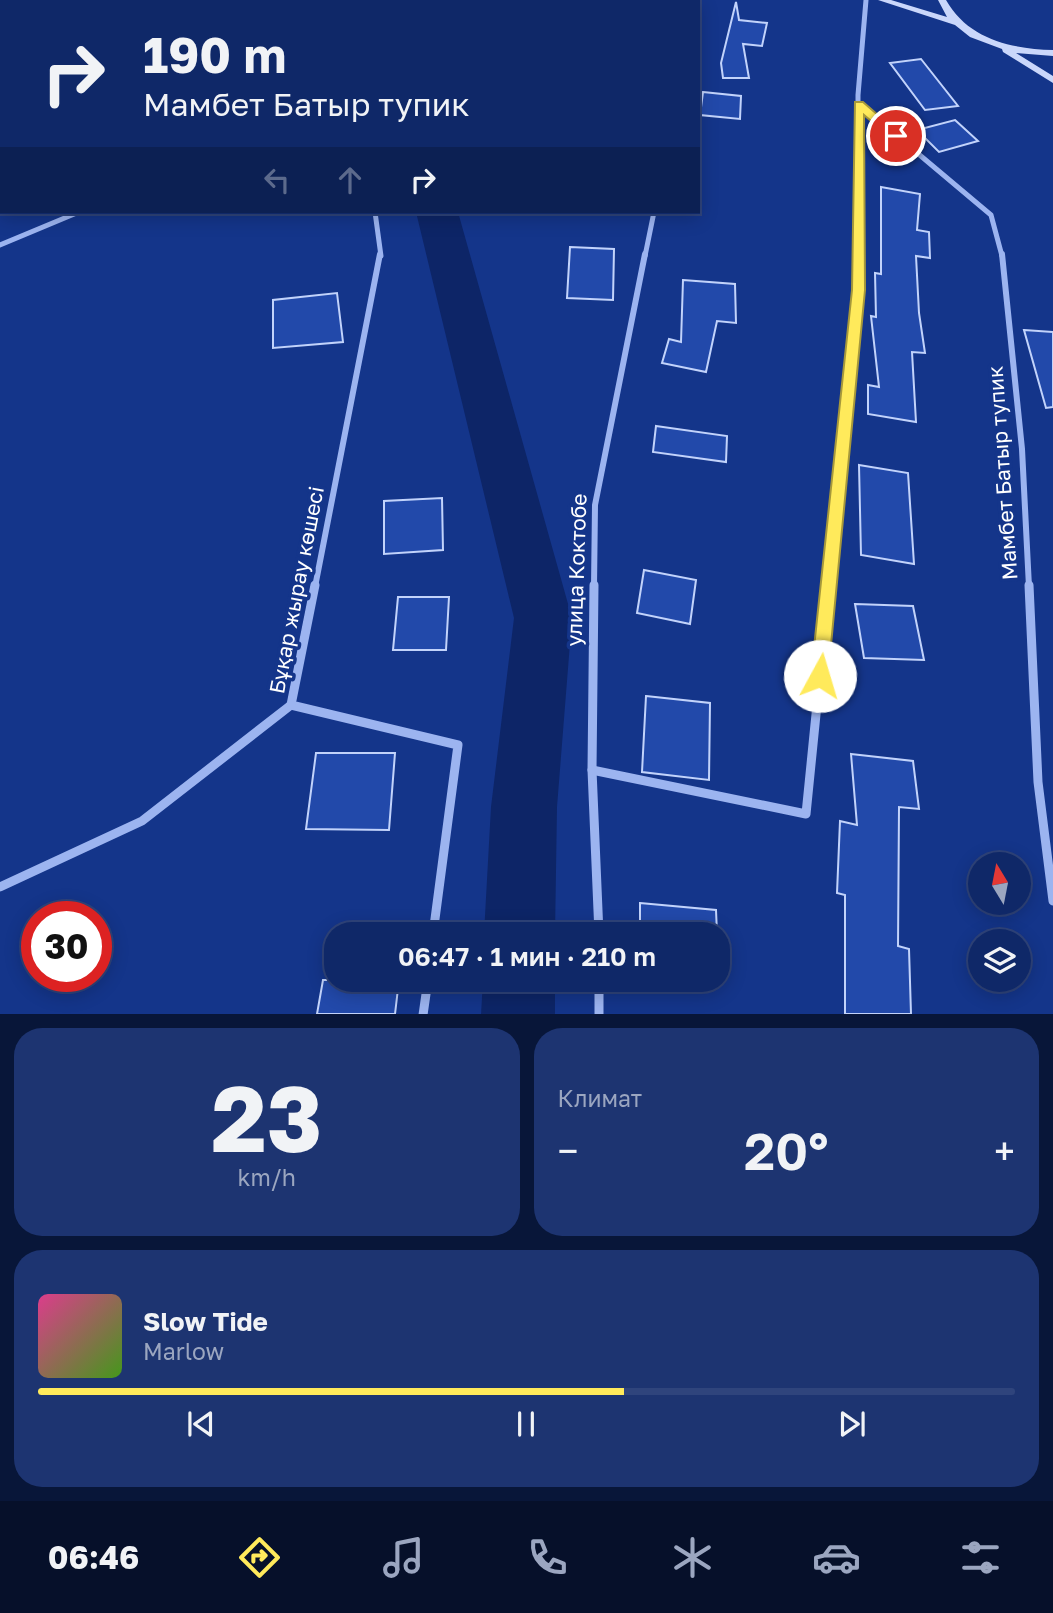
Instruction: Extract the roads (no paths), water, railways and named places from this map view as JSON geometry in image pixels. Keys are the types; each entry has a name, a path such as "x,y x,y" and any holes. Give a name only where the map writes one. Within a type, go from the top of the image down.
{"main road":[{"path":"883,0 956,22"},
{"path":"942,0 946,11 956,22 1053,80"},
{"path":"995,44 1020,50 1053,52"}],"street":[{"path":"592,770 806,814 858,290 859,104 866,0"},
{"name":"Мамбет Батыр тупик","path":"859,104 991,215 1001,248 1022,449 1038,782 1053,901"},
{"path":"0,245 74,214"},
{"name":"Бұқар жырау көшесі","path":"375,214 381,260 291,705 458,745 435,922"},
{"name":"улица Коктобе","path":"598,922 592,770 595,505 654,214"},
{"path":"0,887 142,821 291,705"},
{"path":"423,1014 426,992"},
{"path":"599,992 599,1014"}],"waterway":[{"path":"438,214 543,618 524,807 520,922"},
{"path":"518,1014 519,992"}]}
